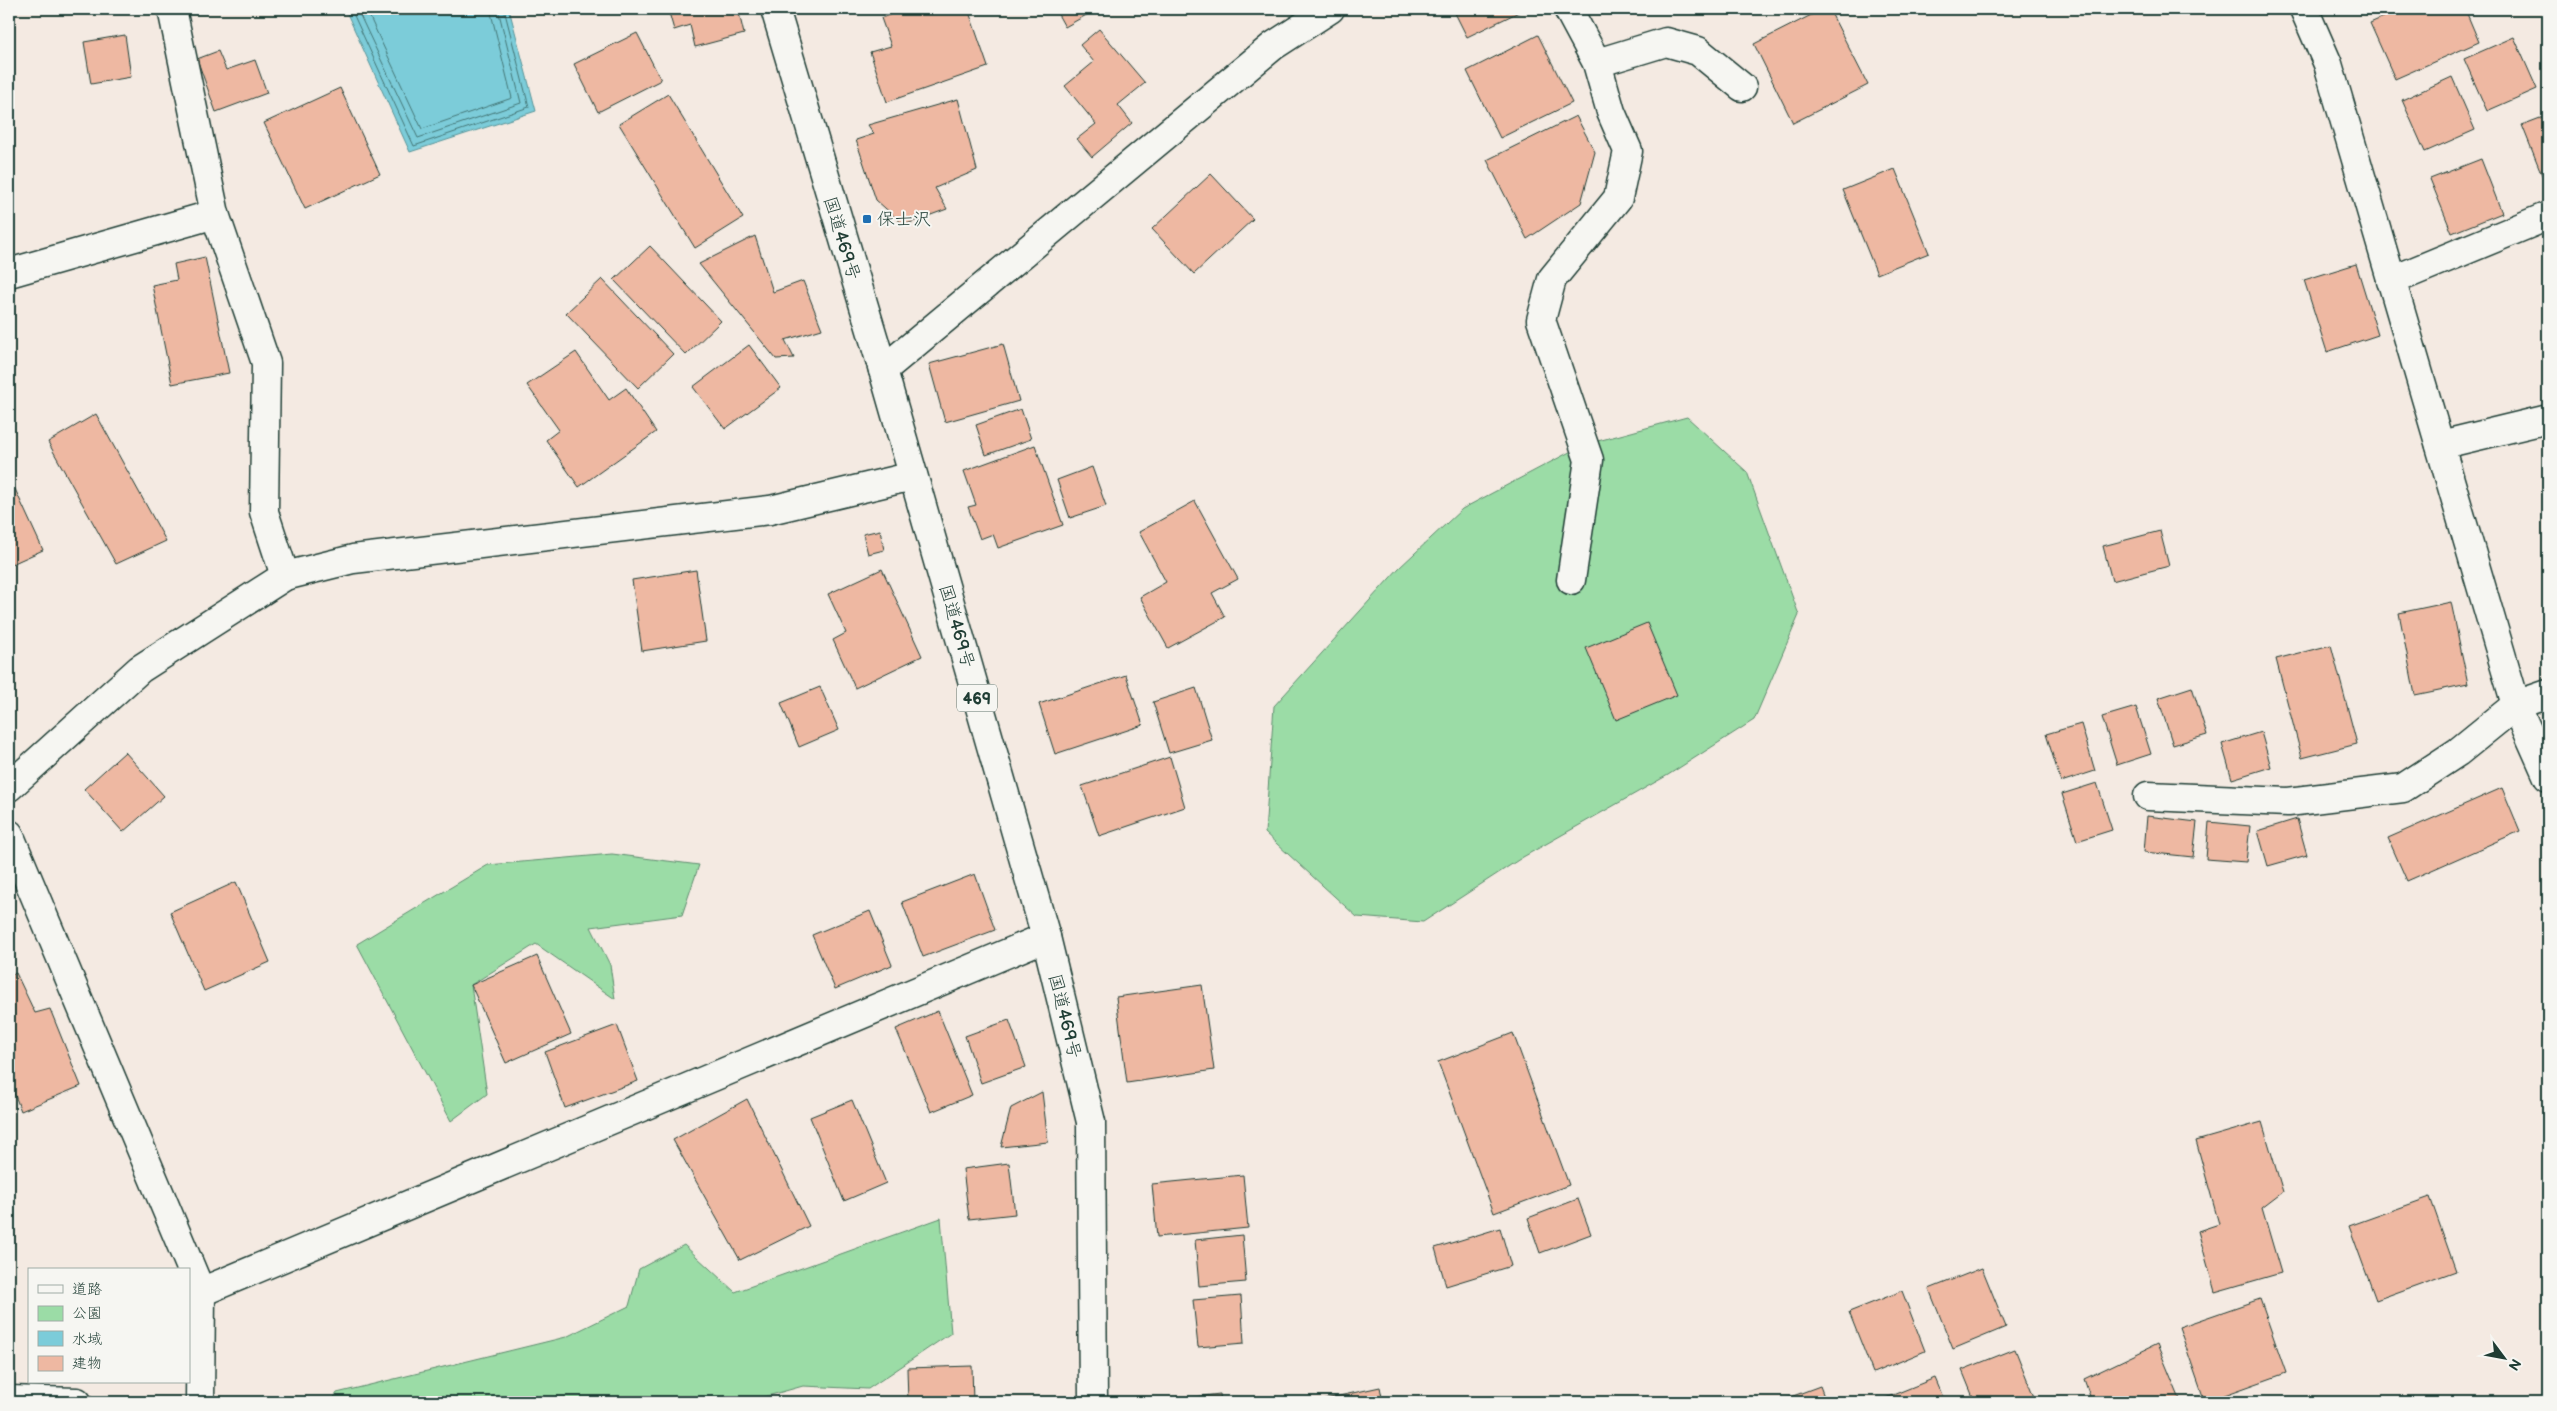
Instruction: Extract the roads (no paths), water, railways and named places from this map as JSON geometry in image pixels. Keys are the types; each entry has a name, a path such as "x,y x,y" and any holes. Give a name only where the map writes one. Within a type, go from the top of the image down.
{"main road":[{"path":"172,9 215,214 266,363 264,512 285,576"},
{"name":"国道469号","path":"775,9 782,40 883,370 1046,937 1091,1122 1093,1402"},
{"path":"883,370 1273,46 1330,9"},
{"path":"1568,9 1597,63 1611,112 1628,151 1618,198 1552,279 1541,320 1589,460 1571,580"},
{"path":"2304,9 2328,64 2516,705 2548,777"},
{"path":"1597,63 1666,42 1698,51 1742,87"},
{"path":"9,273 215,214"},
{"path":"2391,281 2548,216"},
{"path":"2440,445 2548,419"},
{"path":"9,787 140,669 285,576 353,559 770,510 913,476"},
{"path":"2148,796 2288,802 2403,788 2458,752 2516,705 2548,694"},
{"path":"9,834 202,1292 200,1402"},
{"path":"202,1292 1046,937"},
{"path":"9,1400 77,1402"}],"water":[{"path":"345,9 509,9 536,111 410,152"}],"place":[{"name":"保士沢","path":"867,219"}]}
